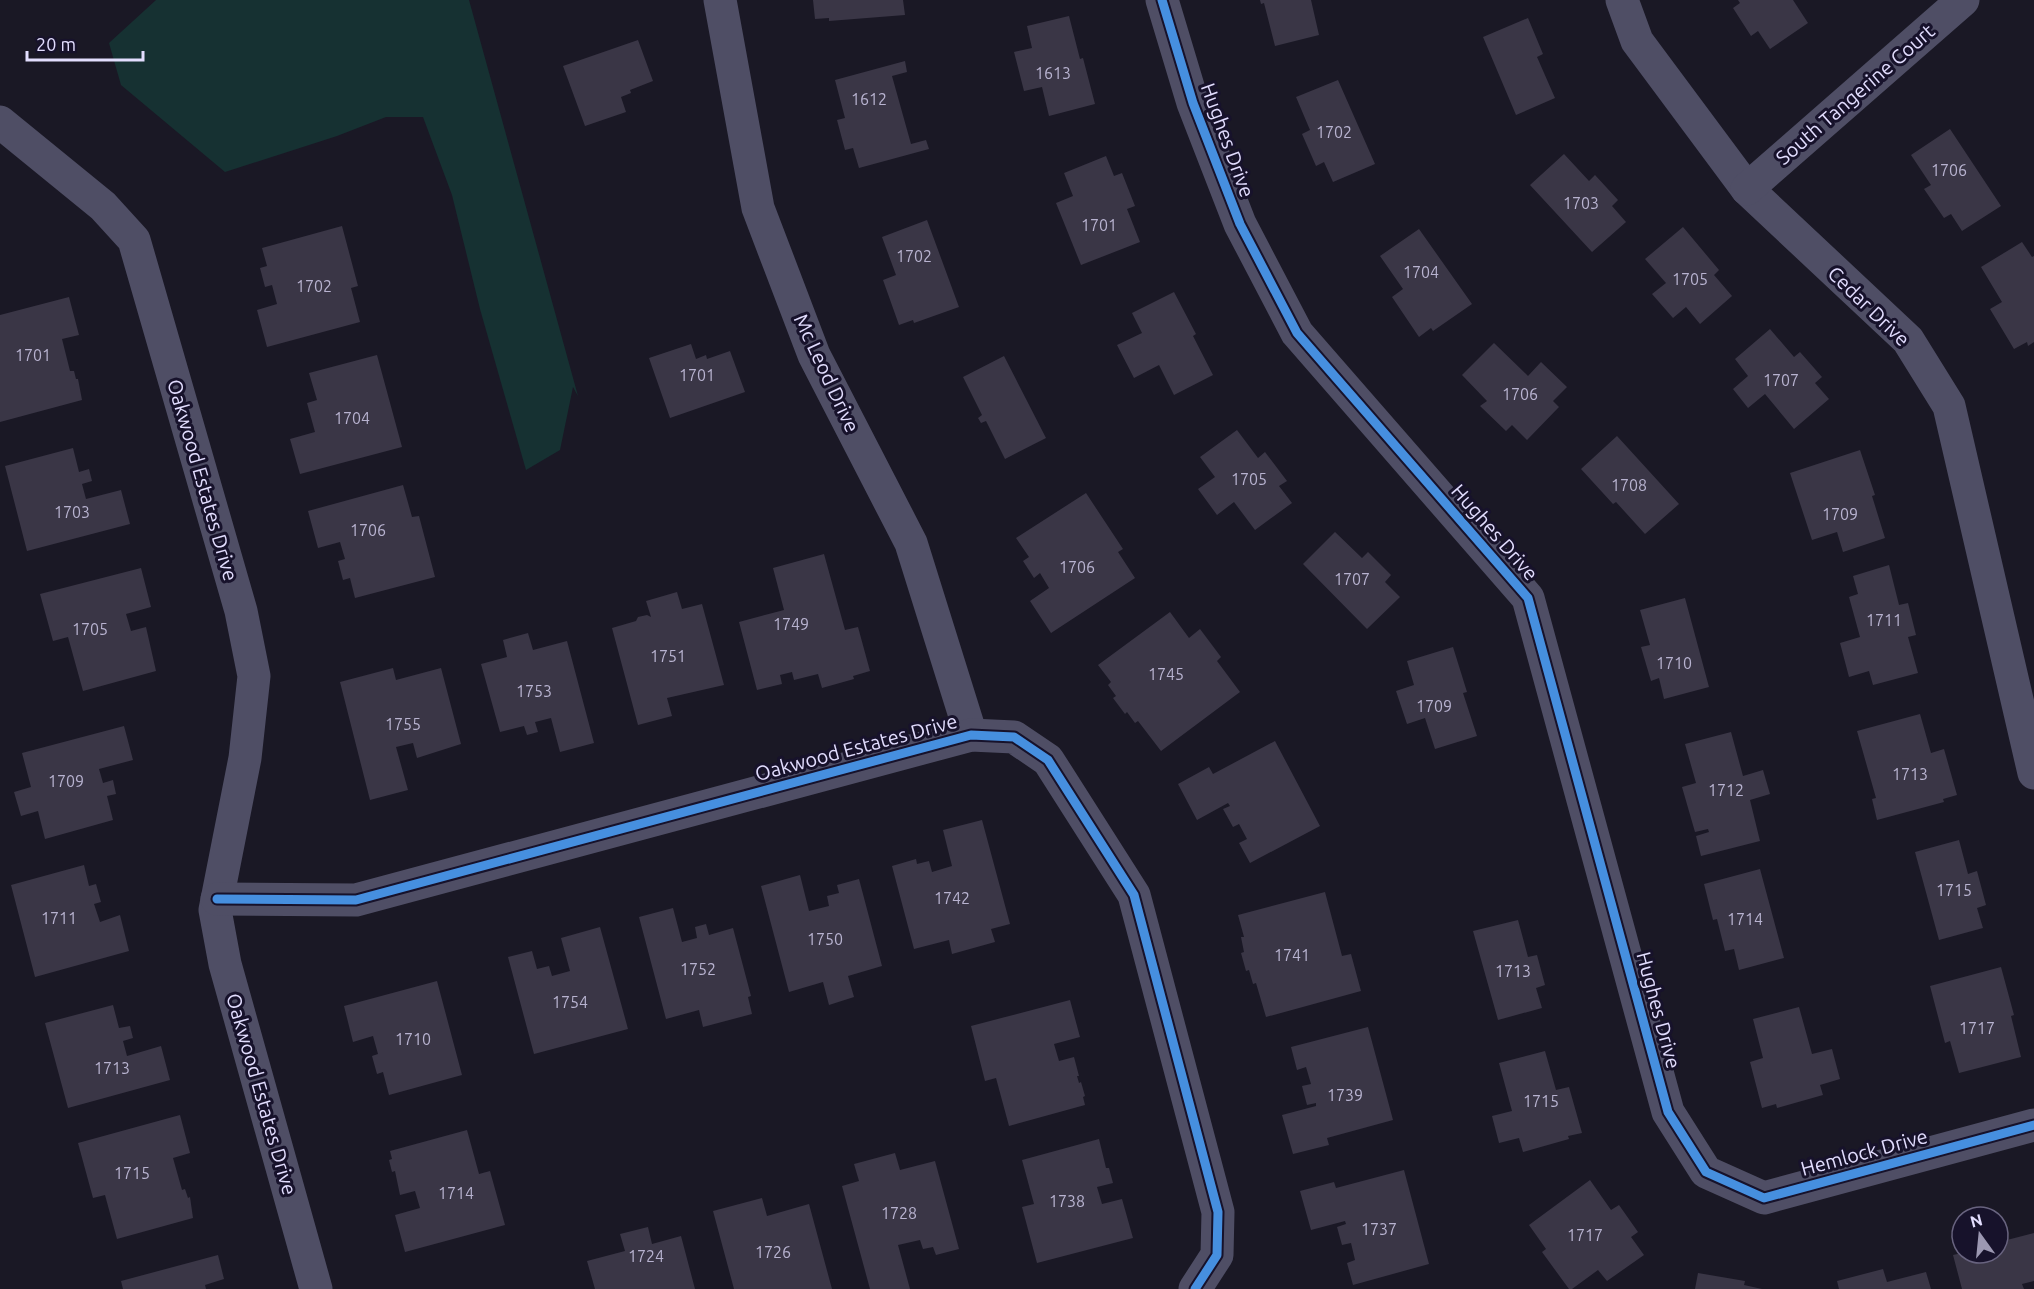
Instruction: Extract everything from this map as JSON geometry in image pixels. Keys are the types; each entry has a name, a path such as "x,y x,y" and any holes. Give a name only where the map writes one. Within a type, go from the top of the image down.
{"street":[{"name":"Mc Leod Drive","path":"720,0 758,208 814,355 911,543 971,735"},
{"name":"Hughes Drive","path":"1162,0 1193,102 1240,224 1297,333 1528,598 1668,1112 1706,1172"},
{"name":"Cedar Drive","path":"1622,0 1637,41 1747,189 1908,340 1949,406 2034,773"},
{"name":"South Tangerine Court","path":"1747,189 1963,0"},
{"name":"Oakwood Estates Drive","path":"0,122 103,206 134,240 241,611 254,676 245,758 215,910 225,963 316,1289"},
{"name":"Oakwood Estates Drive","path":"217,899 356,900 971,735 1014,737 1048,759 1134,895 1218,1212 1217,1255 1196,1289"},
{"name":"Hemlock Drive","path":"1706,1172 1764,1198 2034,1125"}],"green space":[{"path":"156,0 469,0 578,396 573,387 560,450 526,470 480,309 452,195 423,117 386,117 337,136 225,172 121,85 109,43"}],"building":[{"path":"813,0 903,0 905,15 829,21 829,18 815,19"},
{"path":"1260,0 1311,0 1319,35 1275,46 1264,3 1261,4"},
{"path":"1738,0 1793,0 1808,23 1770,49 1758,31 1751,36 1733,8 1740,3"},
{"path":"1069,16 1095,104 1049,116 1042,87 1024,91 1014,52 1032,48 1027,26"},
{"path":"1528,18 1543,54 1537,57 1555,98 1516,115 1483,37"},
{"path":"638,40 653,81 630,90 631,93 621,97 626,112 585,126 563,66"},
{"path":"905,61 907,72 892,76 911,144 926,140 929,149 859,168 853,148 845,150 837,120 845,118 835,80"},
{"path":"1338,80 1375,164 1333,182 1324,162 1316,166 1302,134 1310,130 1296,97"},
{"path":"1950,129 2001,206 1962,231 1951,214 1944,218 1924,189 1931,185 1911,155"},
{"path":"1564,154 1589,181 1595,175 1618,200 1612,206 1626,222 1592,252 1530,185"},
{"path":"1106,156 1114,176 1122,173 1135,206 1127,209 1140,242 1081,265 1056,203 1073,196 1064,173"},
{"path":"927,220 959,307 914,323 913,320 899,325 883,280 896,275 882,237"},
{"path":"342,226 358,286 351,288 360,322 267,347 257,310 277,304 272,285 265,287 260,268 267,266 262,248"},
{"path":"1683,227 1719,270 1714,275 1732,296 1700,324 1686,307 1673,318 1652,294 1666,283 1645,259"},
{"path":"1419,229 1472,304 1433,331 1431,328 1419,337 1392,297 1403,289 1380,256"},
{"path":"2022,242 2032,257 2034,256 2034,342 2028,346 2027,342 2014,349 1990,309 2002,302 1981,267"},
{"path":"1174,292 1196,334 1193,336 1213,375 1174,395 1159,365 1134,378 1117,345 1142,333 1132,313"},
{"path":"69,297 79,335 62,339 70,371 74,371 78,379 82,400 0,422 0,315"},
{"path":"1770,329 1794,357 1800,352 1822,377 1815,383 1829,399 1794,429 1765,394 1748,408 1733,389 1748,376 1735,359"},
{"path":"1494,343 1528,376 1541,362 1567,387 1553,401 1559,407 1527,440 1512,425 1506,431 1480,406 1487,401 1462,375"},
{"path":"691,344 696,359 706,355 707,359 730,351 745,392 670,418 649,358"},
{"path":"377,355 402,447 300,474 290,439 315,432 307,403 317,400 309,373"},
{"path":"1004,356 1046,438 1005,459 986,421 981,423 978,418 982,415 963,377"},
{"path":"1237,430 1258,458 1265,452 1287,481 1279,486 1292,503 1255,530 1234,502 1217,515 1198,489 1215,477 1200,457"},
{"path":"1617,436 1679,504 1645,534 1581,469"},
{"path":"73,448 79,472 89,469 92,481 82,484 86,499 121,490 130,524 27,551 5,466"},
{"path":"1860,450 1875,495 1872,496 1885,538 1843,552 1837,532 1812,540 1790,473"},
{"path":"403,485 412,517 419,516 435,577 355,598 350,578 343,580 338,561 345,559 340,542 318,548 308,511"},
{"path":"1086,493 1123,549 1118,552 1135,578 1051,633 1030,601 1049,588 1040,573 1034,578 1023,561 1029,557 1016,538"},
{"path":"1335,532 1362,558 1368,552 1391,575 1385,582 1400,597 1367,629 1303,564"},
{"path":"824,554 845,630 858,627 870,671 853,676 854,679 822,688 818,674 794,680 792,672 780,675 782,684 757,690 739,622 784,610 773,568"},
{"path":"1889,565 1899,605 1908,603 1916,635 1908,637 1918,673 1873,685 1869,671 1849,677 1840,643 1860,637 1849,597 1858,594 1853,576"},
{"path":"141,568 151,607 126,614 131,631 146,627 156,671 83,691 68,637 53,641 40,594"},
{"path":"677,592 682,609 702,604 724,685 667,698 672,716 638,725 612,628 636,621 638,617 647,615 651,617 646,601"},
{"path":"1685,598 1709,687 1664,699 1659,678 1651,681 1641,647 1650,645 1640,610"},
{"path":"1170,612 1189,638 1200,629 1221,657 1217,661 1240,692 1161,751 1138,721 1135,723 1127,712 1125,714 1113,698 1116,696 1108,685 1111,682 1098,665"},
{"path":"528,633 533,650 567,641 594,743 560,752 551,718 535,722 538,732 527,735 524,726 500,732 481,664 507,657 503,640"},
{"path":"1453,647 1467,692 1463,693 1477,736 1435,749 1425,718 1407,724 1396,691 1414,685 1407,661"},
{"path":"393,668 396,680 441,668 461,744 417,758 413,743 396,747 408,790 370,800 340,682"},
{"path":"1920,714 1931,753 1944,749 1957,795 1943,799 1944,802 1877,820 1872,799 1876,798 1857,731"},
{"path":"124,726 133,760 99,769 103,783 113,780 116,794 107,796 113,820 45,839 38,811 21,816 14,792 31,787 22,753"},
{"path":"1731,732 1743,776 1763,770 1770,794 1750,800 1760,841 1701,856 1696,836 1709,832 1708,829 1695,832 1682,787 1696,783 1685,744"},
{"path":"1275,741 1320,826 1250,863 1239,843 1247,839 1239,824 1233,827 1223,809 1230,806 1228,803 1197,820 1178,784 1209,767 1213,774"},
{"path":"982,820 1010,924 991,929 995,942 952,954 949,940 914,949 892,866 916,859 917,864 929,861 932,872 952,866 943,830"},
{"path":"1959,840 1968,874 1977,871 1986,905 1977,908 1983,928 1939,940 1915,852"},
{"path":"84,865 89,886 96,884 101,902 94,904 100,922 120,915 129,951 35,977 11,885"},
{"path":"1760,869 1784,958 1739,970 1734,949 1725,951 1717,919 1713,920 1704,884"},
{"path":"800,875 809,911 829,906 827,896 839,893 837,885 859,879 882,966 848,976 854,997 829,1005 823,982 789,992 761,886"},
{"path":"1325,892 1342,956 1351,954 1361,991 1266,1017 1256,983 1253,984 1249,970 1246,971 1241,953 1244,952 1241,937 1244,937 1238,915"},
{"path":"673,908 682,942 697,938 695,927 706,924 709,935 733,928 751,996 748,997 752,1014 703,1027 699,1010 666,1019 639,917"},
{"path":"1518,920 1528,957 1537,955 1545,985 1536,988 1542,1008 1498,1020 1473,931"},
{"path":"600,927 628,1029 534,1054 508,957 532,951 537,969 549,966 552,976 570,971 561,938"},
{"path":"2001,967 2014,1015 2011,1016 2021,1057 1959,1073 1950,1041 1945,1043 1930,986"},
{"path":"437,981 462,1075 389,1095 383,1072 377,1074 372,1056 378,1054 373,1036 353,1042 344,1006"},
{"path":"1070,1000 1080,1037 1054,1044 1059,1061 1074,1057 1079,1076 1077,1076 1085,1096 1083,1097 1085,1105 1009,1126 996,1078 985,1081 971,1026"},
{"path":"113,1005 119,1028 130,1026 133,1038 123,1041 127,1056 161,1046 170,1080 68,1108 45,1023"},
{"path":"1799,1007 1812,1054 1832,1049 1840,1079 1820,1085 1823,1095 1777,1108 1776,1104 1762,1108 1750,1062 1763,1058 1753,1019"},
{"path":"1368,1027 1393,1120 1327,1138 1329,1145 1293,1154 1282,1115 1316,1106 1316,1103 1307,1105 1302,1086 1311,1084 1306,1067 1297,1070 1291,1047"},
{"path":"1545,1051 1556,1090 1569,1087 1582,1133 1523,1152 1519,1138 1499,1143 1492,1116 1512,1111 1499,1063"},
{"path":"180,1115 190,1153 173,1158 182,1190 185,1189 188,1198 190,1197 193,1218 117,1239 105,1195 93,1198 78,1143"},
{"path":"467,1130 479,1174 490,1171 505,1225 405,1252 395,1215 420,1208 415,1191 400,1195 395,1171 392,1172 389,1160 392,1159 390,1151"},
{"path":"1099,1139 1106,1168 1109,1168 1113,1183 1097,1187 1102,1204 1122,1199 1133,1238 1037,1263 1022,1207 1034,1204 1022,1160"},
{"path":"895,1153 900,1170 935,1161 959,1249 936,1255 933,1247 923,1249 920,1240 898,1245 910,1289 870,1289 842,1186 859,1181 854,1164"},
{"path":"1404,1170 1429,1264 1353,1285 1347,1263 1355,1260 1351,1243 1342,1245 1337,1227 1346,1224 1345,1221 1311,1230 1300,1191 1334,1182 1336,1188"},
{"path":"1590,1180 1611,1210 1619,1205 1638,1232 1631,1237 1644,1255 1607,1281 1598,1270 1569,1289 1542,1252 1546,1249 1529,1225"},
{"path":"762,1198 767,1216 809,1204 832,1289 734,1289 713,1211"},
{"path":"648,1227 652,1244 681,1236 695,1289 595,1289 587,1261 625,1251 620,1234"},
{"path":"2034,1233 2034,1281 2022,1284 2024,1289 1962,1289 1956,1265 2010,1265 2010,1239"},
{"path":"218,1255 224,1279 205,1285 206,1289 123,1289 121,1281"},
{"path":"1883,1269 1887,1282 1926,1272 1931,1289 1839,1289 1837,1281"},
{"path":"1698,1273 1745,1281 1744,1285 1762,1289 1695,1289"}],"cycle path":[{"path":"1162,0 1193,103 1240,224 1297,333 1528,598 1668,1112 1706,1172 1764,1198 2034,1125"},
{"path":"217,899 356,900 971,735 1014,737 1048,760 1134,895 1218,1212 1217,1255 1195,1289"}]}
